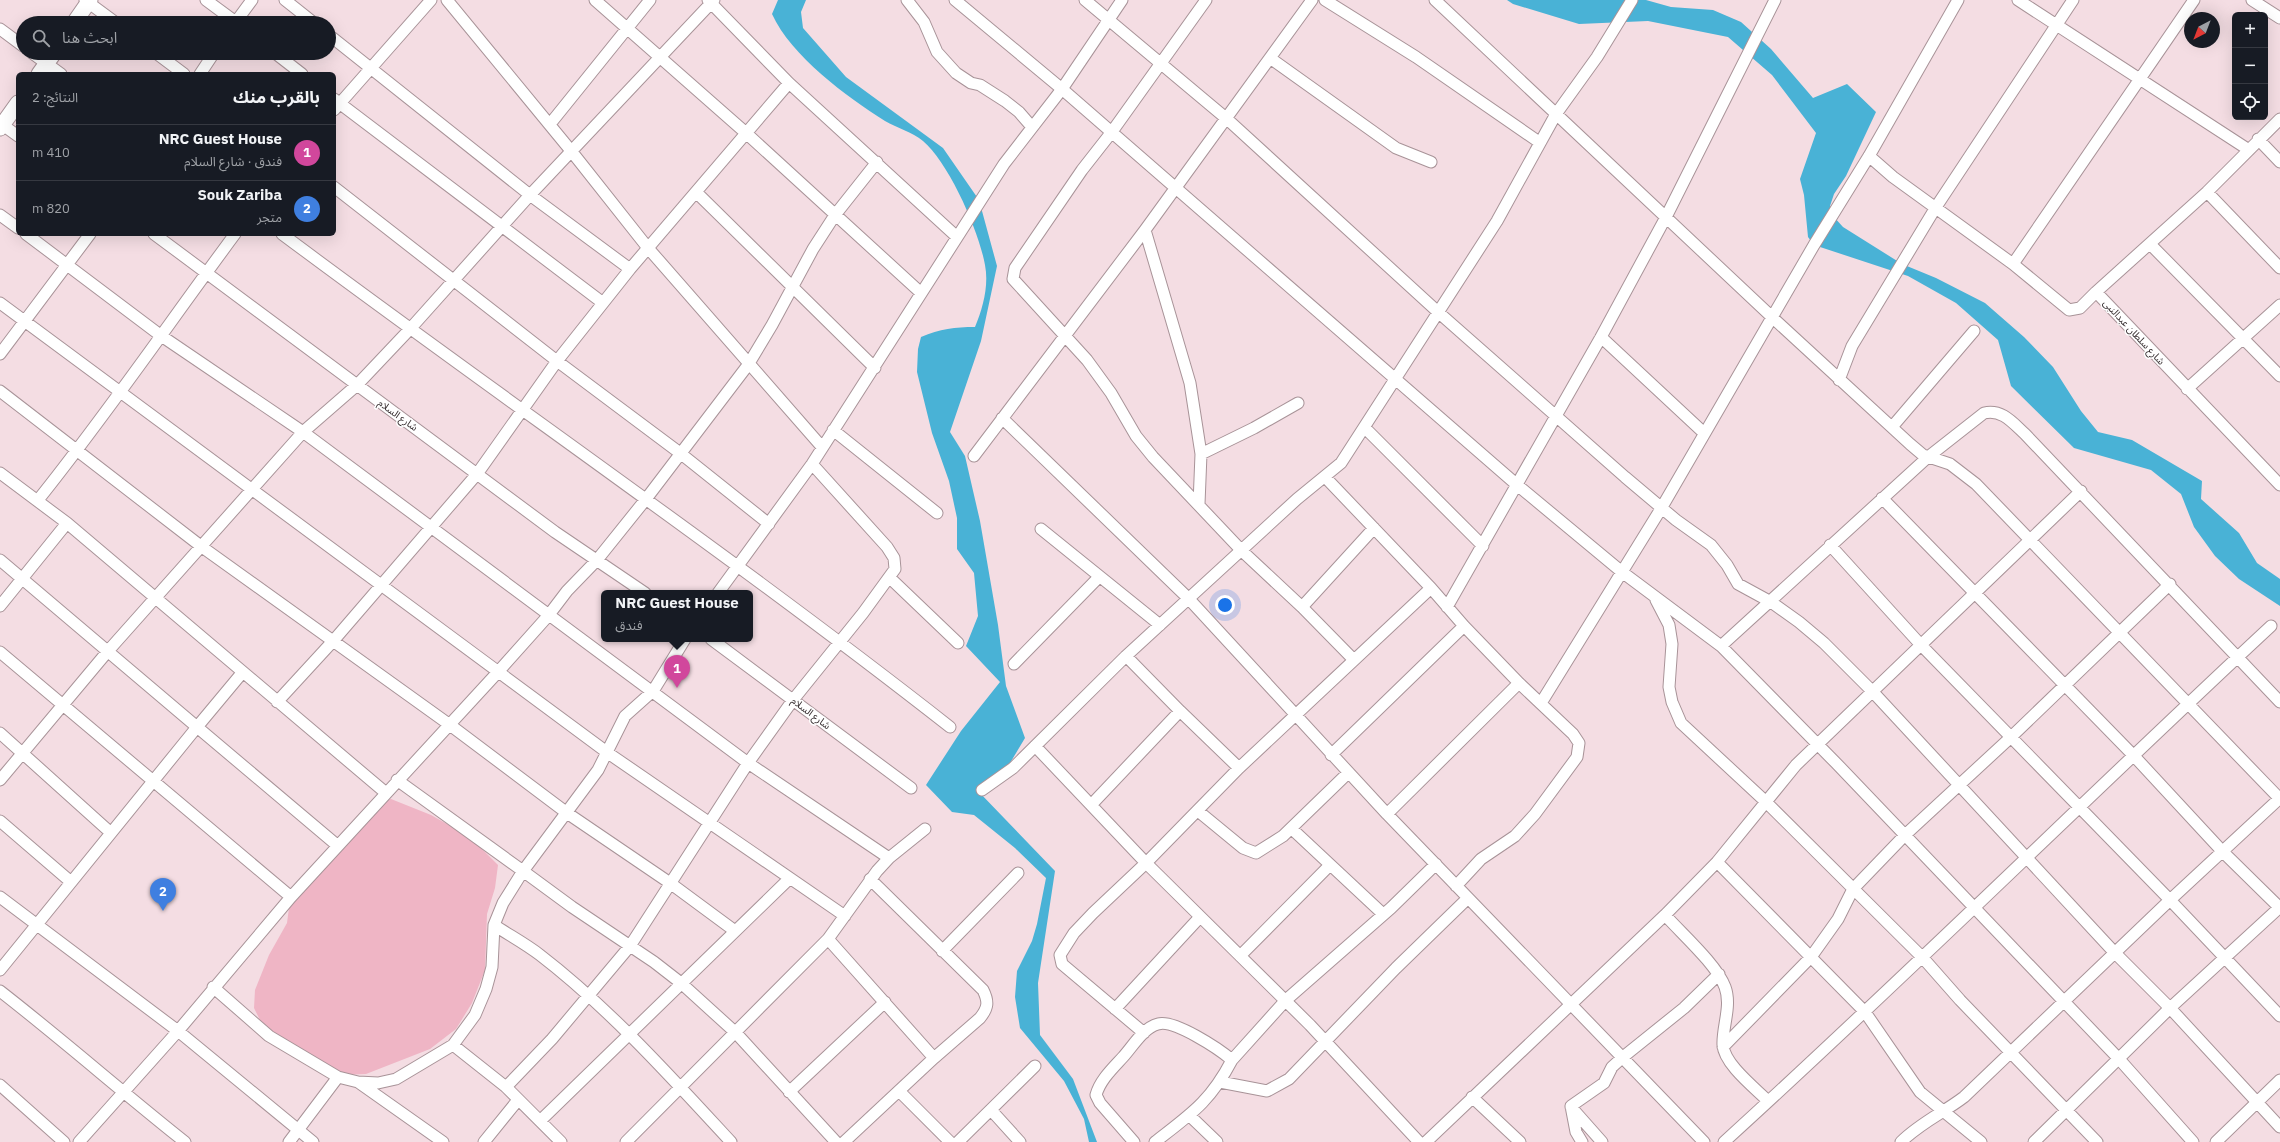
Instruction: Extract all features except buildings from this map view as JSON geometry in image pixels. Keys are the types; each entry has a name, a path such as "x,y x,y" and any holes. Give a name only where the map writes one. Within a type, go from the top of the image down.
{"street":[{"path":"206,0 227,16"},
{"path":"241,16 252,0"},
{"path":"285,0 305,16"},
{"path":"431,0 371,68 336,104 502,226 603,303"},
{"path":"447,0 550,124 648,248 748,365 822,447"},
{"path":"595,0 659,58 746,133 920,292"},
{"path":"550,124 650,0"},
{"path":"907,0 924,22 937,52 956,73 971,83 980,85 1005,101 1019,112 1032,127"},
{"path":"955,0 1062,89 1175,189 1516,484 1622,572 1721,646 1818,744 2063,1001 2193,1142"},
{"path":"1085,0 1226,120 1438,312 1556,415 1662,507 1711,545 1727,565 1738,584 1771,602 1814,635 1872,691 2114,952 2170,1008 2256,1103 2280,1127"},
{"path":"1206,0 1112,133 1082,170 1013,271 1015,282 1066,334 1111,393 1136,436 1148,452 1242,551 1302,607 1354,660"},
{"path":"974,456 1145,230 1312,0"},
{"path":"1325,0 1416,57 1539,142"},
{"path":"1436,0 1772,318 1919,452 1928,457 1944,460 1972,480 2280,799 2222,851 1946,1111 1916,1128 1901,1142"},
{"path":"982,790 1013,768 1126,656 1188,598 1298,499 1342,463 1497,221 1539,142 1556,114 1597,57 1632,0"},
{"path":"1448,606 1483,546 1516,484 1601,337 1666,217 1775,0"},
{"path":"1541,703 1662,507 1820,235 1869,156 1958,0"},
{"path":"2018,0 2249,150"},
{"path":"1839,380 1852,346 1936,207 2058,25 2073,0"},
{"path":"2013,264 2194,0"},
{"path":"2252,0 2280,18"},
{"path":"78,16 88,1 107,16"},
{"path":"0,780 108,651 303,432 357,385 454,281 530,195 572,152 711,1 789,83 957,238"},
{"path":"720,590 812,464 875,368 920,292 957,238 1004,164 1062,89 1109,21 1119,2"},
{"path":"0,29 16,41"},
{"path":"336,40 530,195 630,269"},
{"path":"1270,58 1396,148 1431,162"},
{"path":"165,60 181,72"},
{"path":"201,72 209,60"},
{"path":"284,60 299,72"},
{"path":"46,64 58,72"},
{"path":"277,702 334,640 477,474 557,361 630,269 697,193 789,83"},
{"path":"16,106 1,126 16,135"},
{"name":"شارع سلطان عبدالنبى","path":"2279,484 2096,292 2207,192 2258,139 2280,119"},
{"path":"2258,139 2280,162"},
{"path":"1869,156 1893,177 2013,264 2069,310 2076,310 2080,308 2096,292"},
{"path":"79,1142 178,1031 291,897 397,780 450,725 548,616 567,591 597,560 646,499 748,365 836,215 876,162"},
{"path":"336,189 557,361 680,453 769,524"},
{"path":"2207,192 2280,268"},
{"path":"697,193 875,368"},
{"path":"0,215 16,227"},
{"path":"1145,230 1188,376 1200,454 1199,504"},
{"path":"29,236 160,335 303,432 548,616 653,691 748,763 889,858"},
{"path":"0,354 89,236"},
{"name":"شارع السلام","path":"157,236 555,532 641,590"},
{"path":"38,500 120,394 160,335 233,236"},
{"path":"285,236 410,329 524,409 840,641 950,727"},
{"path":"2150,244 2280,376"},
{"path":"0,303 120,394 252,488 608,753 709,821 845,916"},
{"path":"2187,389 2280,305"},
{"path":"1892,427 1974,331"},
{"path":"1601,337 1704,433"},
{"path":"0,391 202,547 334,640 567,813 670,882 735,932"},
{"path":"1200,454 1254,428 1298,403"},
{"path":"1721,646 1771,602 1830,545 1928,457 1984,412 1999,412 2025,434 2081,491 2280,702"},
{"path":"1002,418 1188,598 1386,814 1571,1003 1704,1142"},
{"path":"1365,428 1483,546"},
{"path":"833,430 937,513"},
{"path":"506,1087 552,1039 630,946 709,821 748,763 793,700 890,578 895,569 895,564 887,547 812,464"},
{"path":"0,473 67,523 242,673 386,793"},
{"path":"1325,477 1519,683 1577,738 1579,747 1577,757 1522,828 1506,843 1481,859 1456,886"},
{"path":"1426,1142 1665,915 1717,862 1765,801 1818,744 1920,644 2081,491"},
{"path":"1882,498 1975,592 2016,638 2134,756 2222,851 2280,907 2170,1008 2034,1142"},
{"path":"0,606 67,523"},
{"path":"1302,607 1374,528"},
{"path":"1041,529 1160,625"},
{"path":"1830,545 1920,644 2010,738 2170,900 2223,958 2279,1013"},
{"path":"0,560 338,846"},
{"path":"1014,664 1099,577"},
{"path":"890,578 958,644"},
{"path":"1723,1047 1811,957 1838,919 1853,889 1905,835 2010,738 2119,631 2170,584"},
{"path":"1144,1033 1062,964 1060,955 1074,933 1198,811 1239,768 1296,717 1431,588"},
{"path":"1654,596 1669,629 1672,648 1670,687 1676,716 1686,729 1765,801 1923,958 2010,1052 2097,1142"},
{"path":"1331,755 1464,626"},
{"path":"1724,1142 1923,958 1973,908 2028,858 2078,808 2189,705 2270,626"},
{"path":"214,987 269,1036 338,1077 358,1082 378,1083 396,1079 453,1045 475,1015 486,989 492,967 494,925 503,904 523,871 567,813 608,753 618,727 625,716 653,691 683,642"},
{"name":"شارع السلام","path":"715,642 912,788"},
{"path":"0,652 291,897"},
{"path":"1126,656 1239,768"},
{"path":"0,970 242,673"},
{"path":"1386,814 1519,683"},
{"path":"1092,804 1180,711"},
{"path":"0,732 111,833"},
{"path":"1035,746 1092,804 1146,863 1286,1000 1419,1142"},
{"path":"1198,811 1243,848 1256,853 1277,842 1292,829 1348,773"},
{"path":"397,780 572,907 681,983 736,1033 836,1142"},
{"path":"0,821 72,882"},
{"path":"626,1142 828,939 870,879 889,858 924,829"},
{"path":"1292,829 1383,914"},
{"path":"1717,862 1865,1012 1920,1092 1946,1111 1982,1142"},
{"path":"1155,1142 1190,1116 1220,1082 1232,1060 1286,1000 1383,914 1436,864"},
{"path":"1240,956 1330,865"},
{"path":"942,951 1018,873"},
{"path":"541,1120 790,879"},
{"path":"844,1142 934,1058 980,1018 986,1010 988,1003 983,990 870,879"},
{"path":"0,897 36,926 178,1031 313,1142"},
{"path":"1220,1082 1255,1089 1274,1089 1289,1079 1396,968 1468,898"},
{"path":"1665,915 1718,974 1727,997 1723,1047 1731,1062 1768,1102"},
{"path":"1115,1009 1200,917"},
{"path":"494,925 540,954 588,996 682,1087 731,1142"},
{"path":"828,939 934,1058"},
{"path":"1571,1106 1604,1083 1612,1068 1623,1057 1684,1008 1718,974"},
{"path":"0,990 56,1034 122,1092 185,1142"},
{"path":"789,1092 885,1002"},
{"path":"1134,1142 1100,1103 1096,1095 1108,1075 1144,1033 1158,1024 1170,1024 1214,1045 1232,1060"},
{"path":"453,1045 506,1087 518,1100 541,1120 561,1142"},
{"path":"958,1142 1035,1066"},
{"path":"289,1142 338,1077"},
{"path":"2216,1142 2280,1080"},
{"path":"358,1082 443,1142"},
{"path":"0,1084 64,1142"},
{"path":"899,1091 950,1142"},
{"path":"1472,1098 1520,1142"},
{"path":"484,1142 518,1100"},
{"path":"1571,1106 1576,1132 1582,1142"},
{"path":"1571,1106 1602,1142"},
{"path":"991,1110 1020,1142"},
{"path":"1190,1116 1216,1142"}],"shaded area":[{"path":"391,799 431,815 470,837 498,865 495,888 487,914 485,970 472,1003 456,1029 430,1049 366,1074 342,1075 263,1026 254,1008 255,990 269,955 287,923 289,908 381,801"}],"water":[{"path":"778,0 806,0 801,12 803,28 846,77 943,148 979,200 997,266 981,341 950,432 965,456 980,521 998,625 1006,686 1025,738 1007,768 978,791 1055,871 1038,983 1040,1035 1073,1079 1097,1142 1089,1142 1084,1119 1064,1081 1020,1028 1015,997 1017,971 1032,941 1046,878 1015,848 974,815 952,812 926,785 961,731 1000,682 966,646 978,616 974,573 957,549 957,518 949,481 932,433 917,372 918,349 921,337 948,329 975,327 983,304 986,288 986,273 982,251 962,198 933,151 919,138 885,121 854,100 806,60 792,45 772,14"},
{"path":"1507,0 1646,0 1671,7 1713,10 1741,22 1771,49 1813,98 1847,84 1876,112 1846,176 1834,194 1830,206 1833,216 1843,227 1902,264 1936,278 1985,303 2024,337 2053,367 2081,411 2098,432 2132,440 2202,481 2201,499 2239,533 2257,563 2280,579 2280,606 2239,579 2215,556 2194,527 2181,494 2151,470 2074,448 2011,386 1998,340 1956,303 1908,276 1814,245 1808,237 1804,195 1800,179 1816,133 1772,75 1728,37 1648,21 1579,24 1513,4"}],"place":[{"name":"NRC Guest House","path":"677,688"},
{"name":"Souk Zariba","path":"163,911"}]}
